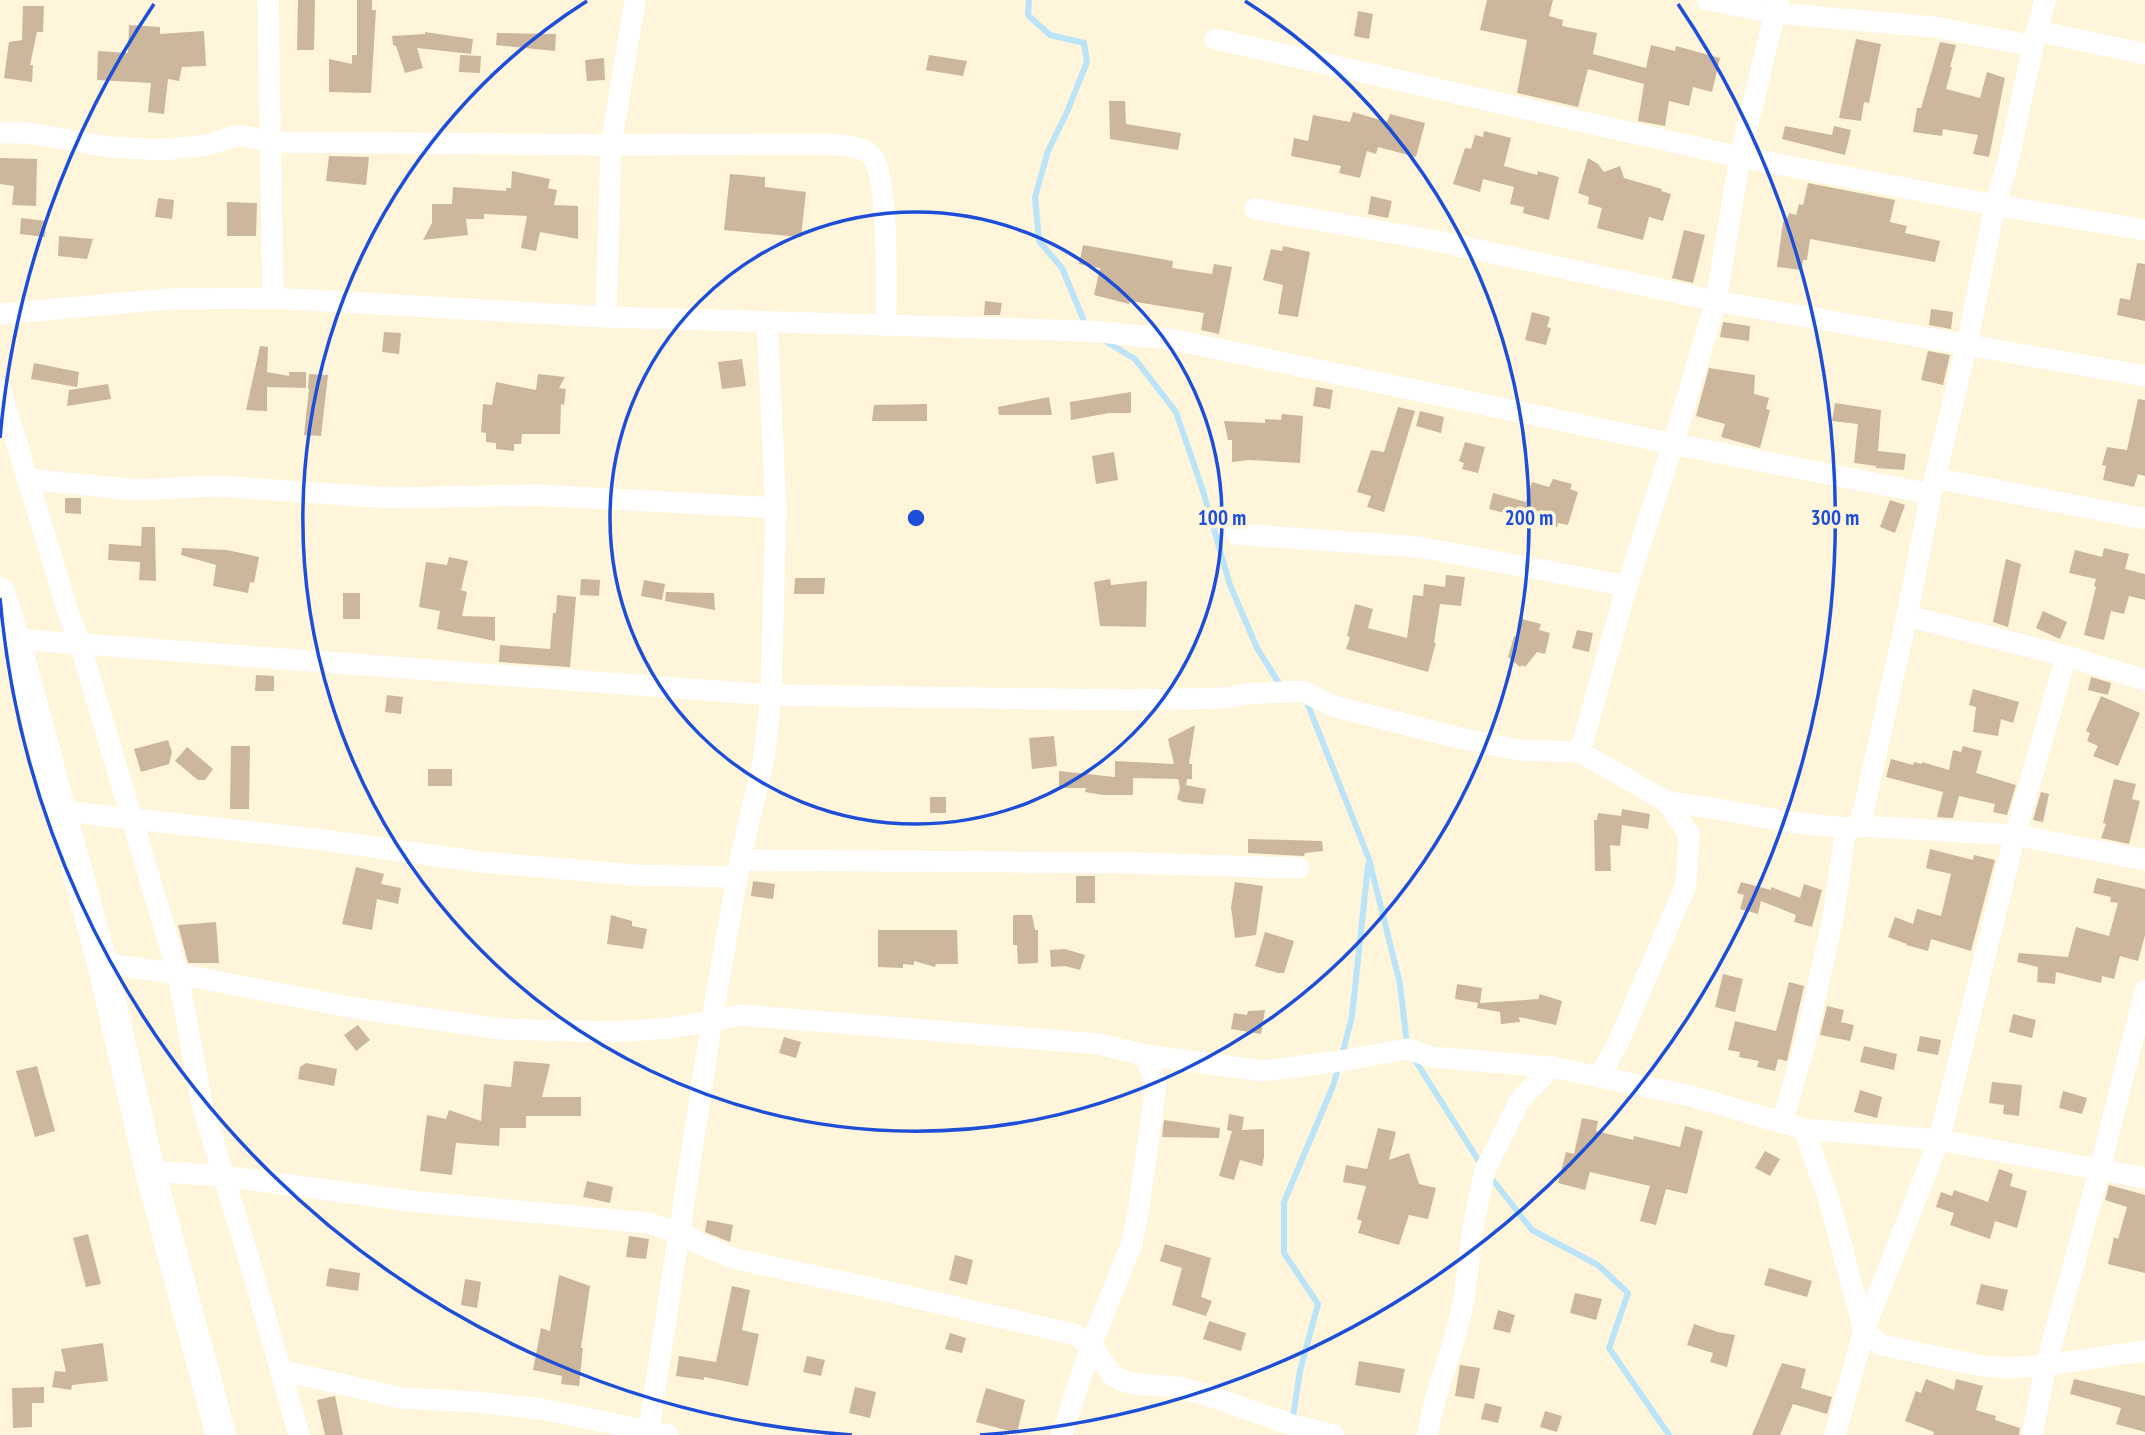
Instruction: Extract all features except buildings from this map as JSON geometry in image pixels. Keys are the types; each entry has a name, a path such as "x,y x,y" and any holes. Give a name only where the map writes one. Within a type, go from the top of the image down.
{"main road":[{"path":"0,592 102,963 150,1171 221,1435"}],"street":[{"path":"268,0 273,298"},
{"path":"606,317 611,145 635,0"},
{"path":"1707,0 1776,6 2145,54"},
{"path":"1782,1123 1805,1044 1853,827 1907,616 1995,205 2008,162 2045,0"},
{"path":"1580,752 1627,586 1716,301 1740,157 1776,6"},
{"path":"1215,39 1740,157 2145,230"},
{"path":"0,133 29,133 109,147 162,149 207,145 239,135 271,142 824,144 859,149 871,155 879,173 886,256 886,325"},
{"path":"1255,209 1437,241 1716,301 2145,376"},
{"path":"0,314 168,299 273,298 606,317 1088,331 1170,339 1673,444 2145,519"},
{"path":"280,1370 401,1398 542,1409 655,1434 680,1233 712,1020 739,869 764,758 771,695 776,508 767,322"},
{"path":"0,388 80,644 178,974 202,1104 299,1435"},
{"path":"27,479 135,490 216,486 391,498 536,495 776,508"},
{"path":"1236,534 1419,547 1627,586"},
{"path":"1907,616 2066,656 2145,680"},
{"path":"15,639 771,695 1131,700 1224,698 1303,691 1333,706 1460,738 1518,750 1580,752 1667,802 1789,822 2015,835 2145,860"},
{"path":"1835,1435 1864,1330 1939,1140 2015,835 2066,656"},
{"path":"1600,1076 1617,1045 1686,886 1689,834 1667,802"},
{"path":"61,811 316,839 481,862 635,875 739,869 1134,863 1299,868"},
{"path":"102,963 178,974 355,1008 501,1029 614,1032 672,1028 741,1015 1099,1044 1145,1055 1263,1070 1340,1061 1408,1049 1431,1058 1552,1067 1600,1076 1691,1097 1804,1129 1939,1140 2145,1178"},
{"path":"2032,1435 2046,1365 2100,1169 2145,990"},
{"path":"1062,1435 1091,1345 1132,1243 1156,1085 1145,1055"},
{"path":"1427,1435 1463,1305 1474,1223 1485,1170 1520,1100 1552,1067"},
{"path":"1804,1129 1829,1200 1864,1330 1881,1345 1983,1366 2009,1368 2145,1351"},
{"path":"150,1171 223,1176 410,1201 648,1223 680,1233 736,1259 1058,1329 1091,1345 1111,1375 1123,1381 1177,1387 1245,1407 1292,1425 1334,1435"}],"waterway":[{"path":"1029,0 1028,15 1050,35 1084,43 1087,62 1048,151 1035,197 1039,241 1062,268 1086,326"},
{"path":"1105,341 1135,359 1176,412 1203,491 1230,585 1257,648 1282,688"},
{"path":"1306,700 1369,859 1400,984 1407,1044"},
{"path":"1342,1055 1352,1016 1368,865"},
{"path":"1413,1057 1482,1166"},
{"path":"1292,1423 1300,1371 1318,1304 1284,1253 1284,1202 1333,1086 1339,1065"},
{"path":"1489,1175 1532,1230 1598,1265 1628,1293 1609,1348 1669,1435"}]}
